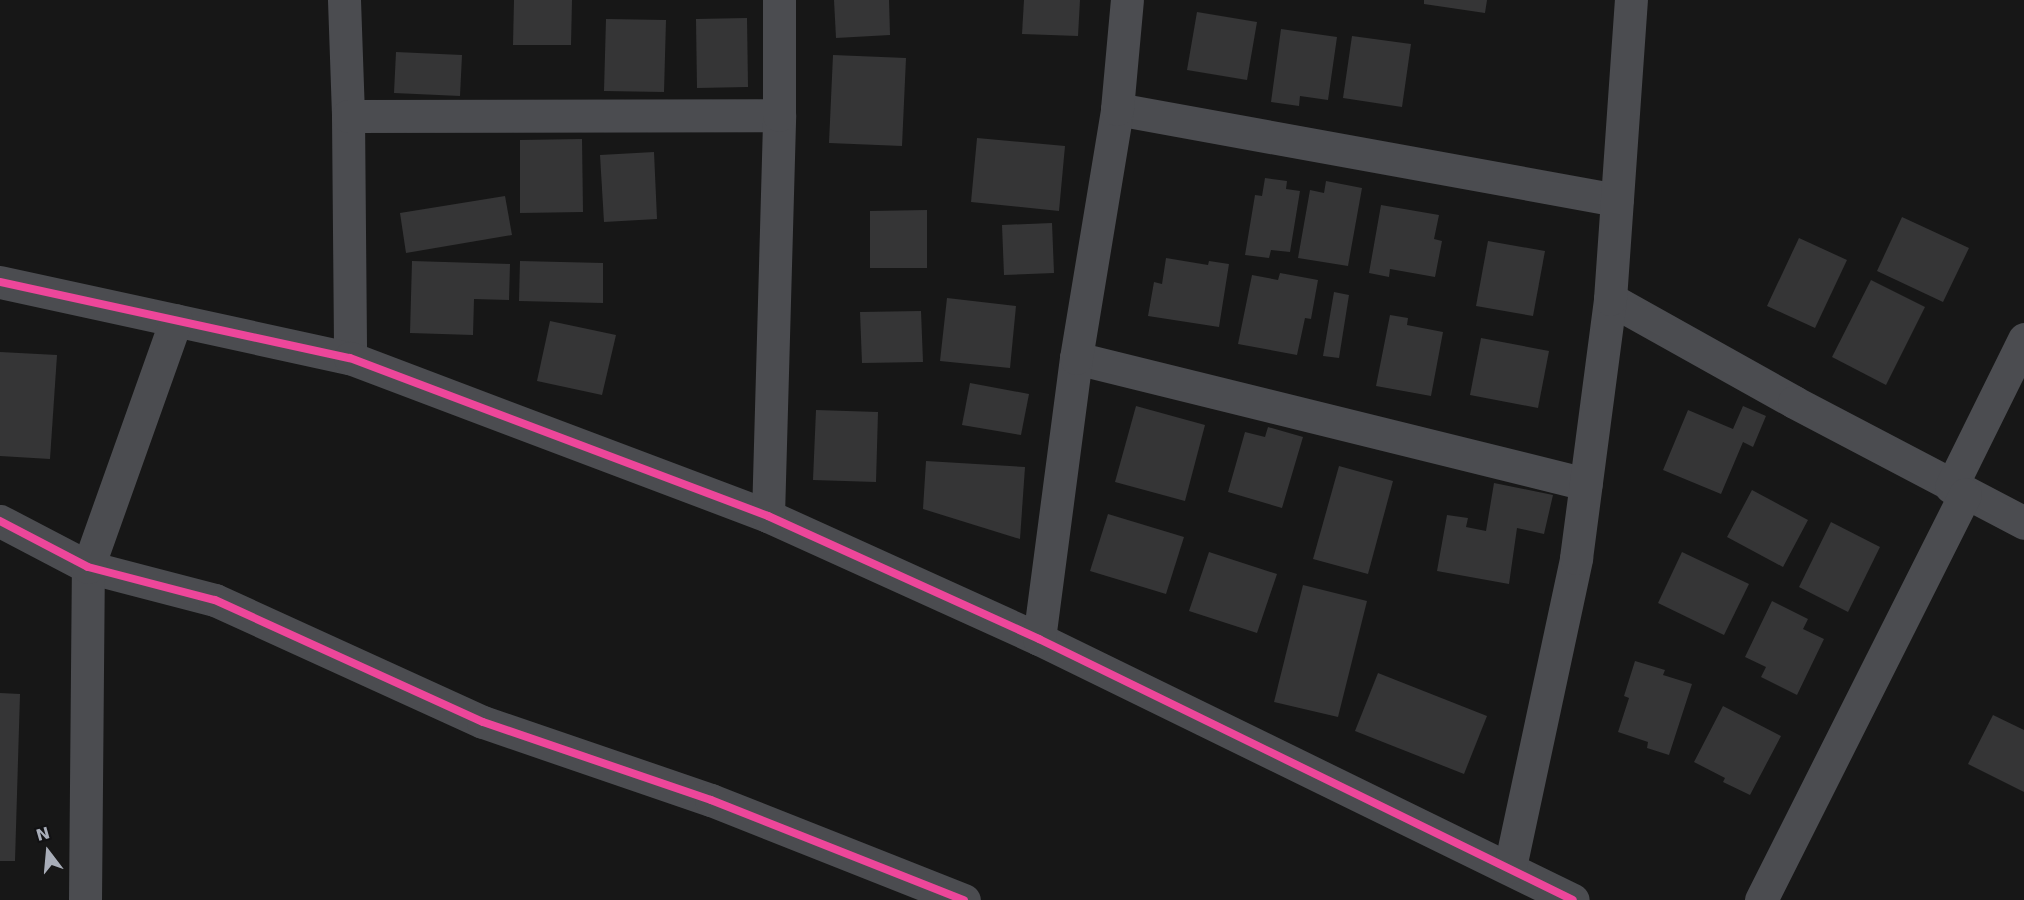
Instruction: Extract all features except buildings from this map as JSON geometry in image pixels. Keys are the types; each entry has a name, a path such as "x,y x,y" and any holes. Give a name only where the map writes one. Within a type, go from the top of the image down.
{"street":[{"path":"344,0 348,116 350,358"},
{"path":"768,516 779,115 779,0"},
{"path":"1039,639 1076,358 1117,109 1127,0"},
{"path":"1510,867 1576,558 1610,299 1631,0"},
{"path":"1117,109 1617,200"},
{"path":"348,116 779,115"},
{"path":"0,282 350,358 768,516 1039,639 1510,867 1566,898"},
{"path":"1610,299 1958,490 2024,523"},
{"path":"85,900 88,567 176,320"},
{"path":"1761,900 1958,490 2024,339"},
{"path":"1076,358 1586,484"},
{"path":"0,521 88,567 215,600 483,722 711,800 964,900"}],"cycle path":[{"path":"0,282 350,358 768,516 1039,639 1573,900"},
{"path":"0,521 88,567 215,600 483,722 711,800 964,900"}]}
